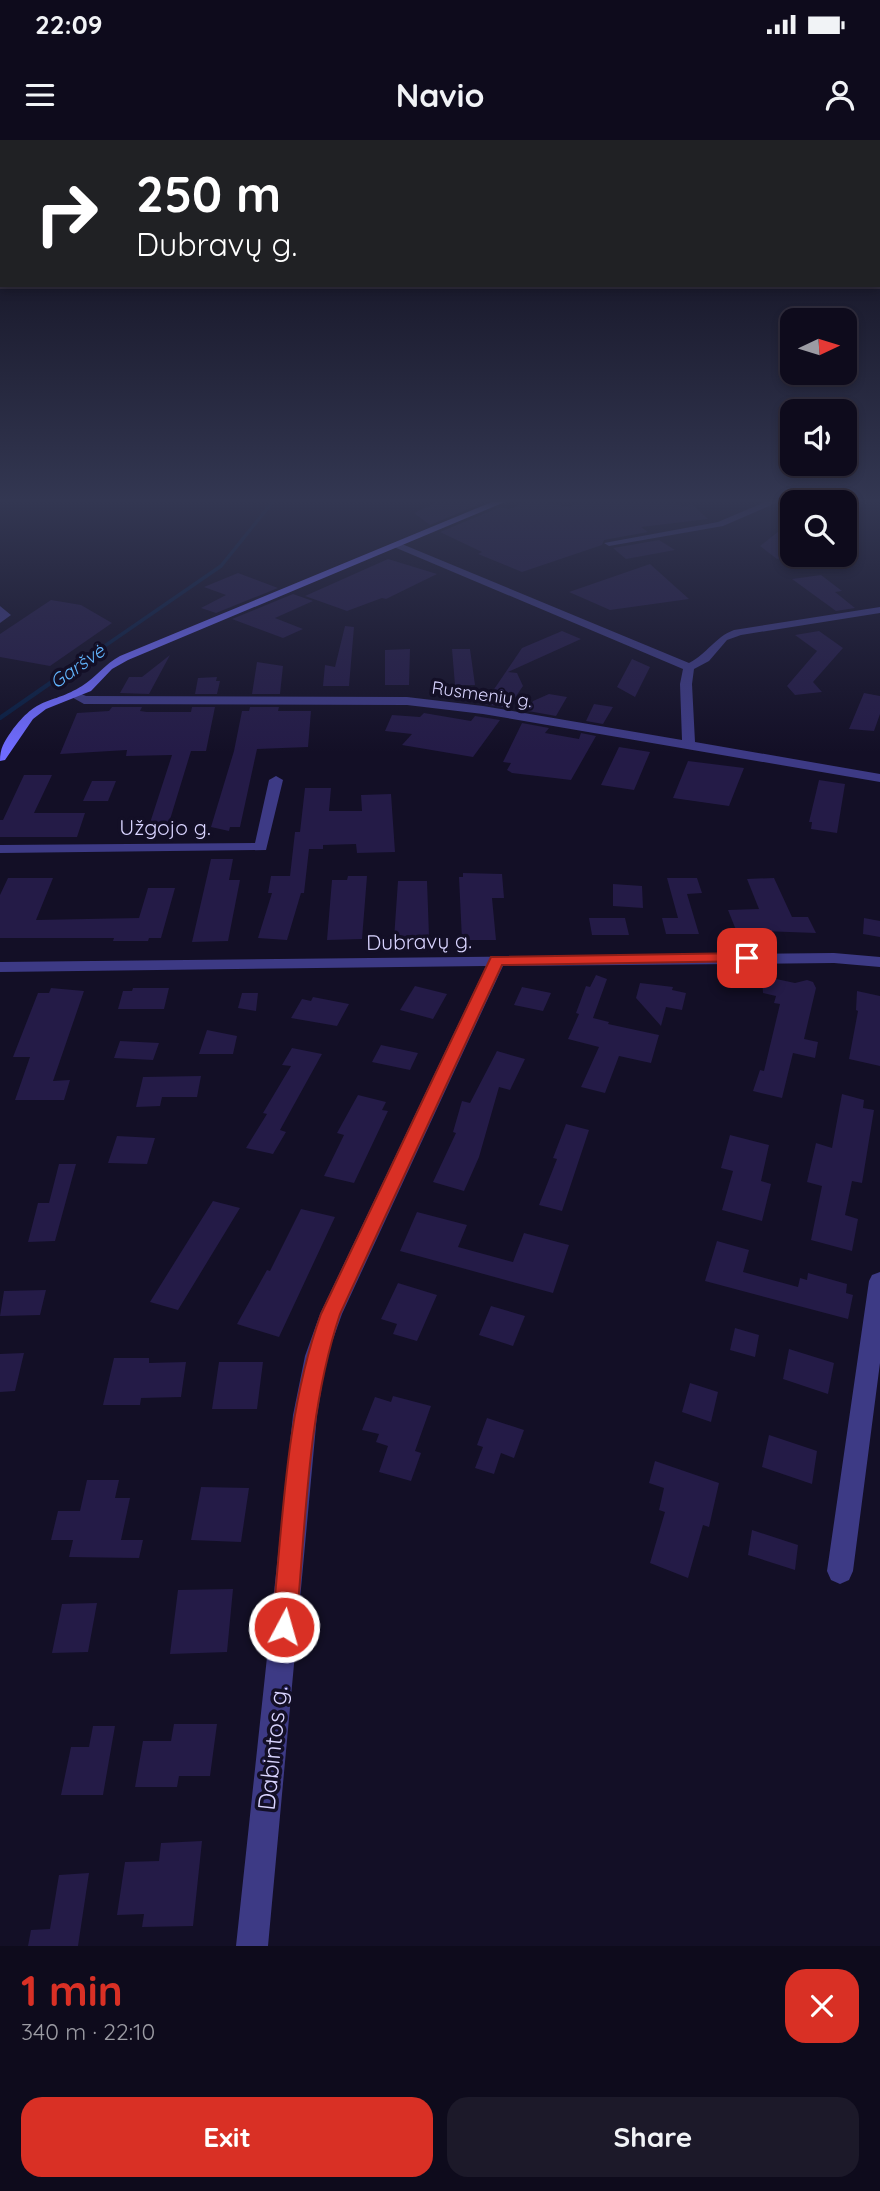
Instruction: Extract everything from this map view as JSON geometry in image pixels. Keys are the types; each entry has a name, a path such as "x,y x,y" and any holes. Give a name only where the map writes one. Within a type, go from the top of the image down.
{"street":[{"path":"0,757 29,716 42,706 87,688 108,667 305,583"},
{"path":"489,583 689,667 705,659 723,638 738,632 880,610"},
{"path":"689,667 686,684 689,747"},
{"name":"Rusmenių g.","path":"74,695 84,700 407,701 483,710 880,778"},
{"name":"Užgojo g.","path":"0,849 261,847 276,780"},
{"name":"Dubravų g.","path":"0,967 822,958 880,962"},
{"name":"Dabintos g.","path":"252,1946 305,1415 316,1356 331,1314 496,961"},
{"path":"840,1571 880,1281"}],"building":[{"path":"213,583 265,583 278,588 216,613 201,608 226,595 204,587"},
{"path":"334,583 418,583 386,599 382,598 347,611 305,596"},
{"path":"594,583 671,583 689,599 610,610 569,592"},
{"path":"798,583 832,583 842,591 835,592 855,608 836,611"},
{"path":"293,594 313,601 275,618 303,629 283,638 232,619"},
{"path":"51,600 81,605 112,623 50,666 0,657 0,634"},
{"path":"345,626 354,627 349,686 323,686 325,665 335,667"},
{"path":"562,631 581,639 508,672 517,673 523,686 508,708 484,704 522,648"},
{"path":"819,631 843,648 813,682 822,692 795,695 787,686 817,651 795,635"},
{"path":"410,649 409,685 385,685 385,650"},
{"path":"452,649 470,649 475,685 455,685"},
{"path":"170,655 149,694 120,693 129,677 142,677"},
{"path":"632,659 650,667 635,697 617,687"},
{"path":"257,662 283,666 280,694 252,694"},
{"path":"217,677 216,681 220,681 217,694 195,694 198,678"},
{"path":"864,693 880,696 880,714 874,731 849,729"},
{"path":"549,694 567,697 556,716 528,711 533,701"},
{"path":"594,704 613,707 603,724 586,721"},
{"path":"112,707 142,707 140,711 147,712 191,712 192,707 215,707 206,751 191,751 168,826 149,826 172,755 126,756 127,750 60,754 77,713 109,711"},
{"path":"250,707 279,707 278,711 311,711 308,747 257,749 240,827 230,827 229,831 211,827 234,751 242,711 249,711"},
{"path":"424,713 471,721 475,716 500,720 473,757 402,745 412,734 385,731 392,715 420,717"},
{"path":"522,723 549,728 545,733 579,739 581,733 596,736 571,780 512,773 507,770 511,763 503,762"},
{"path":"619,747 650,752 634,790 601,785"},
{"path":"688,761 744,768 729,806 673,798"},
{"path":"24,775 52,775 34,813 85,813 77,837 0,837 0,820 3,820"},
{"path":"819,780 845,784 837,833 811,829 812,822 809,822"},
{"path":"92,781 116,781 108,801 83,801"},
{"path":"305,788 331,788 329,811 362,811 361,795 391,794 395,852 357,853 356,844 323,845 323,849 309,849 304,893 301,893 287,940 258,938 272,893 268,893 271,876 290,876 295,832 300,832"},
{"path":"211,859 233,859 229,880 240,880 228,941 192,942"},
{"path":"463,873 502,874 504,898 492,898 496,940 462,940 459,877 463,877"},
{"path":"348,876 367,876 362,939 327,940 332,880 347,880"},
{"path":"8,878 53,878 36,920 139,918 148,888 175,888 161,938 149,938 148,941 113,941 114,938 0,938 0,895"},
{"path":"667,878 697,878 702,893 687,894 699,934 666,934 662,918 678,918"},
{"path":"774,878 792,917 808,917 816,933 736,930 728,910 759,909 747,879"},
{"path":"398,881 427,881 429,936 394,939"},
{"path":"613,884 642,886 643,908 613,906"},
{"path":"589,918 625,918 629,935 592,935"},
{"path":"864,918 880,921 880,937 863,934"},
{"path":"596,975 607,979 593,1018 659,1035 651,1063 619,1056 605,1093 581,1087 599,1047 568,1039 579,1014 576,1013 586,986 590,987"},
{"path":"762,976 795,983 807,980 813,982 816,988 804,1039 818,1042 815,1058 793,1053 782,1098 753,1091 760,1070 764,1071 780,1004 774,1003 776,996 763,993"},
{"path":"640,983 673,987 672,990 686,993 682,1010 666,1007 661,1026 636,998"},
{"path":"415,986 447,994 433,1019 400,1010"},
{"path":"522,987 551,993 543,1011 514,1005"},
{"path":"51,988 84,991 53,1081 70,1080 64,1100 15,1100 30,1057 13,1057 38,993 49,993"},
{"path":"133,988 169,988 164,1009 118,1009 123,991 132,991"},
{"path":"857,991 880,996 880,1066 849,1059 858,1011"},
{"path":"242,993 258,993 256,1011 238,1008"},
{"path":"313,997 349,1004 337,1026 291,1018 302,999 311,1001"},
{"path":"207,1030 237,1036 233,1054 199,1054"},
{"path":"120,1041 159,1043 153,1060 114,1058"},
{"path":"381,1045 418,1053 410,1070 372,1062"},
{"path":"292,1048 322,1054 280,1130 286,1132 273,1154 246,1148 291,1066 282,1065"},
{"path":"497,1051 525,1059 510,1090 499,1087 479,1157 464,1191 433,1182 456,1133 453,1132 462,1101 470,1103"},
{"path":"201,1076 197,1097 162,1097 160,1106 136,1107 143,1077"},
{"path":"842,1094 864,1100 863,1108 874,1110 862,1183 852,1181 845,1215 858,1219 852,1251 811,1240 822,1186 807,1182 816,1143 832,1148"},
{"path":"358,1095 386,1102 382,1110 388,1111 354,1183 324,1176 344,1135 337,1133"},
{"path":"566,1124 589,1130 562,1211 539,1205 557,1159 553,1158"},
{"path":"730,1135 769,1145 761,1181 771,1184 762,1221 722,1210 733,1171 721,1168"},
{"path":"117,1136 155,1138 147,1164 108,1163"},
{"path":"59,1164 76,1164 55,1241 28,1242 38,1203 49,1203"},
{"path":"213,1201 240,1208 178,1310 150,1302"},
{"path":"301,1209 335,1217 279,1337 237,1324 267,1270 270,1271"},
{"path":"417,1212 467,1225 458,1247 513,1262 524,1233 569,1245 553,1293 400,1251"},
{"path":"717,1241 749,1250 743,1272 798,1287 800,1278 807,1280 808,1273 847,1284 846,1293 853,1295 848,1319 705,1281"},
{"path":"398,1283 437,1295 417,1341 393,1334 397,1324 381,1319"},
{"path":"46,1290 40,1315 0,1316 4,1291"},
{"path":"491,1306 525,1316 513,1346 479,1335"},
{"path":"735,1328 759,1335 755,1357 730,1350"},
{"path":"789,1349 834,1363 828,1394 783,1379"},
{"path":"24,1353 15,1391 0,1392 0,1354"},
{"path":"114,1358 149,1358 149,1363 186,1362 181,1397 141,1398 140,1405 103,1405"},
{"path":"219,1362 263,1362 257,1409 212,1409"},
{"path":"690,1383 718,1392 711,1422 682,1412"},
{"path":"393,1396 431,1406 415,1451 421,1453 411,1481 379,1472 388,1446 376,1442 379,1434 362,1430 375,1397 391,1402"},
{"path":"487,1418 524,1430 514,1458 501,1453 494,1474 475,1468 483,1447 477,1445"},
{"path":"769,1435 817,1451 812,1484 762,1467"},
{"path":"655,1461 719,1483 709,1527 703,1525 688,1578 650,1563 665,1512 659,1510 664,1488 649,1483"},
{"path":"87,1480 119,1480 115,1498 130,1498 121,1540 143,1540 139,1558 69,1557 73,1540 51,1540 58,1511 80,1511"},
{"path":"201,1487 249,1488 241,1542 191,1540"},
{"path":"752,1530 798,1545 795,1570 748,1555"},
{"path":"233,1589 227,1652 170,1654 178,1590"},
{"path":"97,1603 88,1652 52,1653 62,1604"},
{"path":"174,1724 217,1724 210,1776 179,1776 177,1787 135,1787 143,1741 171,1741"},
{"path":"93,1726 115,1726 103,1795 61,1795 71,1747 89,1747"},
{"path":"202,1841 193,1926 142,1927 144,1914 117,1915 125,1862 159,1861 161,1843"},
{"path":"89,1873 78,1946 28,1946 31,1930 50,1929 59,1875"}],"waterway":[{"name":"Garšvė","path":"80,663 196,583"},
{"name":"Garšvė","path":"0,718 82,661"}],"route":[{"path":"284,1627 305,1415 316,1356 331,1314 496,961 747,958"}]}
